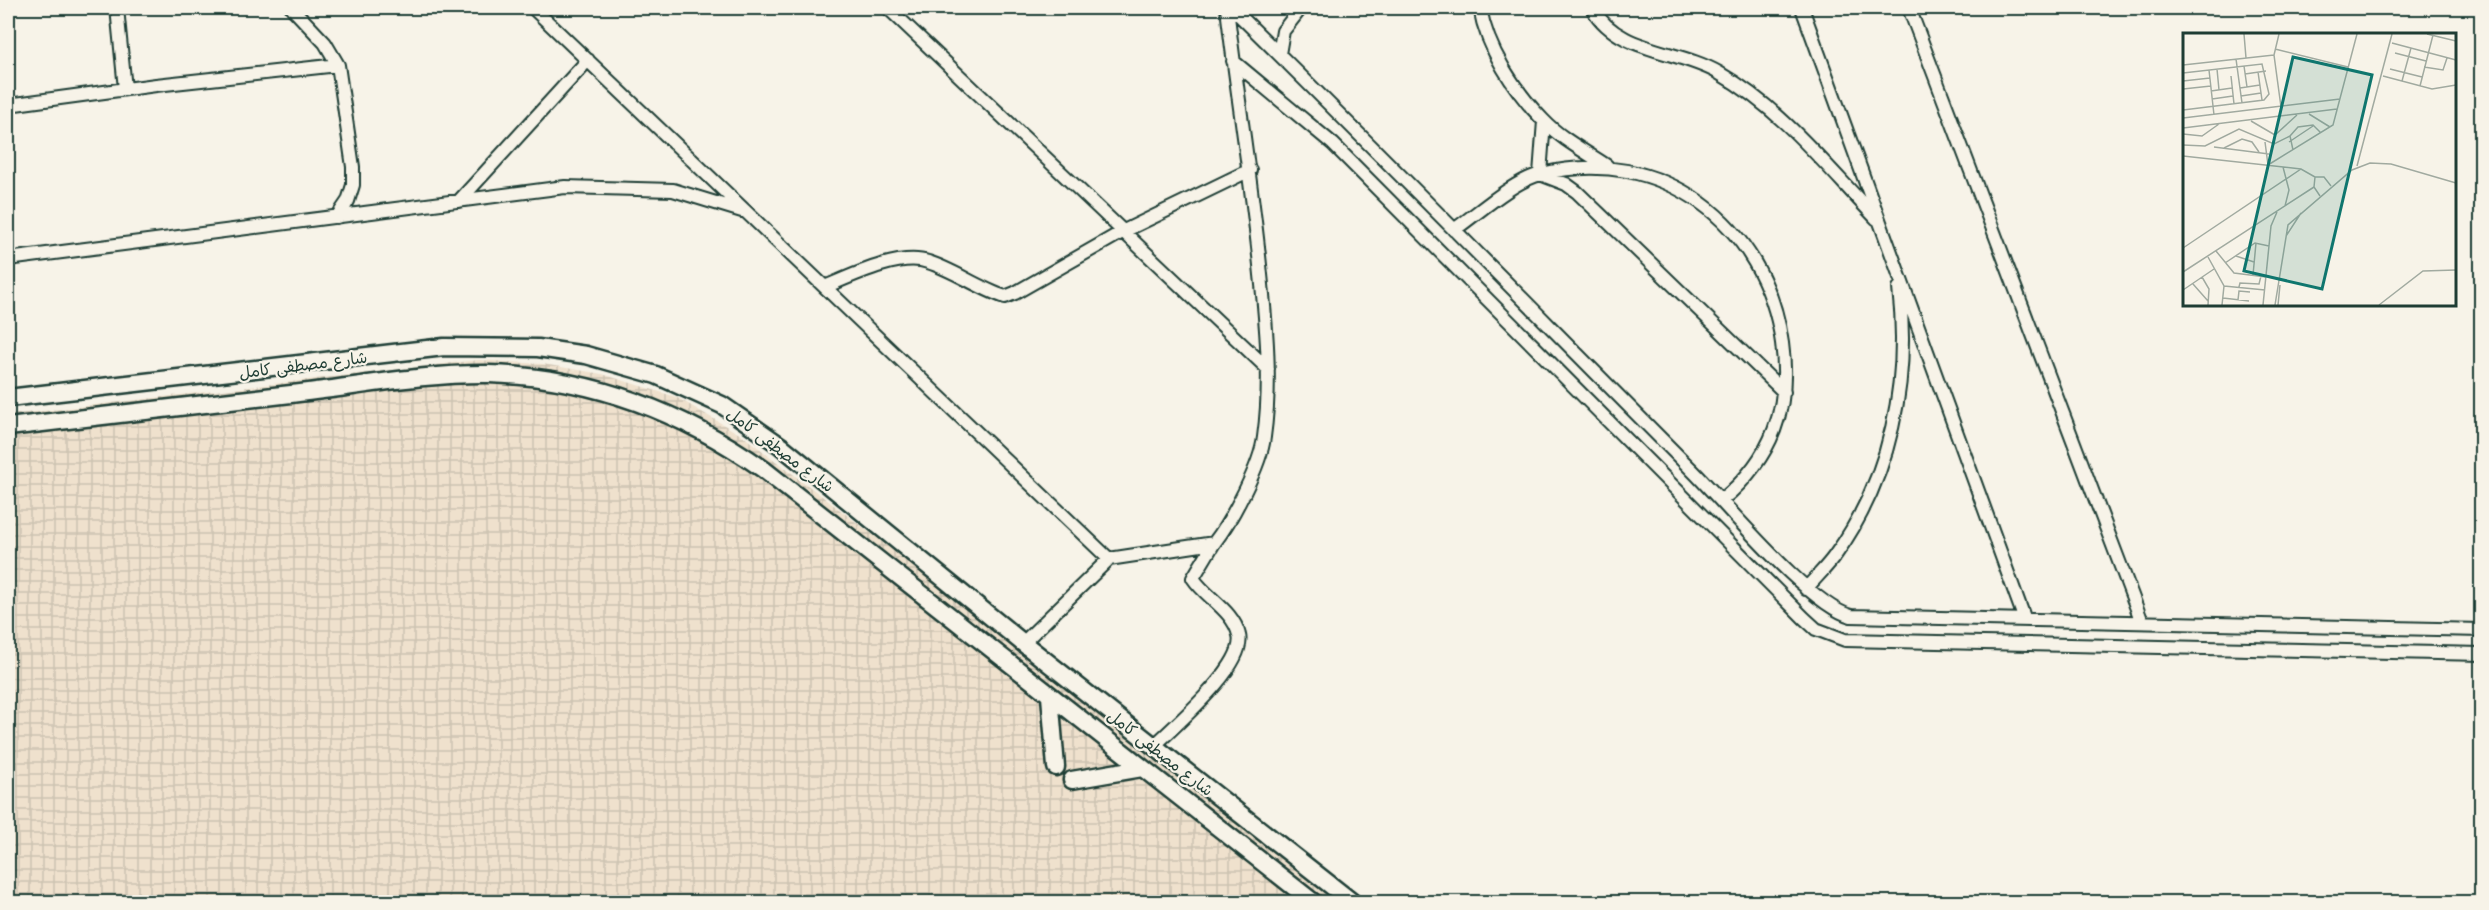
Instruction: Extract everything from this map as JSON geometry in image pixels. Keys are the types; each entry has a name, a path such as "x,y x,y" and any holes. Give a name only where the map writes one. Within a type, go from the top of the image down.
{"street":[{"path":"117,8 125,89"},
{"path":"292,8 325,43 338,65 353,167 353,185 348,201 337,217"},
{"path":"533,8 1109,559"},
{"path":"888,8 1268,369"},
{"path":"1154,746 1215,687 1232,662 1240,643 1239,634 1224,609 1193,578 1242,497 1264,440 1268,369 1267,330 1250,170 1227,8"},
{"path":"1232,8 1722,500 1806,589 1829,607 1851,616 2481,630"},
{"path":"1279,54 1283,31 1301,8"},
{"path":"1480,8 1485,32 1510,79 1544,121 1607,166 1670,184 1701,202 1728,225 1750,253 1768,284 1779,318 1784,393 1775,428 1763,456 1745,480 1722,500"},
{"path":"1592,8 1598,18 1620,37 1718,72 1779,116 1880,222"},
{"path":"1802,8 2025,620"},
{"path":"1909,8 2142,622"},
{"path":"459,201 588,60"},
{"path":"1233,61 1334,144 1804,618 1830,636 1845,640 2481,654"},
{"path":"8,105 125,89 338,65"},
{"path":"1540,174 1544,121"},
{"path":"1454,230 1522,183 1540,174 1607,166"},
{"path":"825,287 863,271 907,260 927,261 989,292 1005,297 1124,231 1250,170"},
{"path":"1540,174 1566,184 1577,192 1784,393"},
{"path":"8,259 565,187 672,190 746,212"},
{"path":"1806,589 1836,554 1867,502 1888,446 1901,387 1904,326 1896,266"},
{"path":"444,347 447,376"},
{"name":"شارع مصطفى كامل","path":"8,398 444,347 538,348 586,355 656,375 700,394 752,424 1023,643 1352,903"},
{"name":"شارع مصطفى كامل","path":"8,427 447,376 490,374 585,385 649,405 700,428 763,469 1313,903"},
{"path":"1023,643 1109,559 1214,543"},
{"path":"1050,696 1056,767"},
{"path":"1089,726 1104,706"},
{"path":"1105,738 1120,719"},
{"path":"1072,780 1106,772 1142,768"}],"shaded area":[{"path":"478,360 543,364 602,374 676,397 743,436 881,541 1335,902 8,902 8,415"}]}
